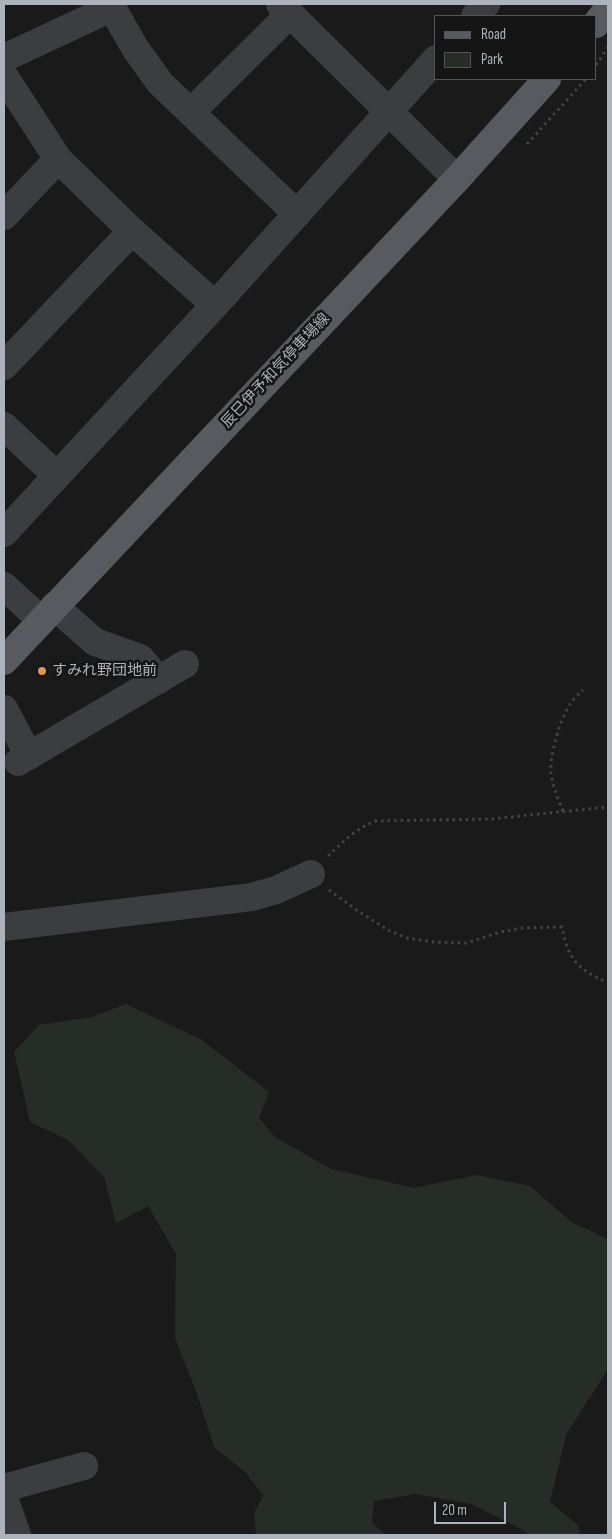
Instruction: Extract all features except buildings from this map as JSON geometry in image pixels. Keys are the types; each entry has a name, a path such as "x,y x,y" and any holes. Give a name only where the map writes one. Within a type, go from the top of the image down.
{"main road":[{"path":"597,23 608,9"},
{"name":"辰巳伊予和気停車場線","path":"4,661 457,179 546,80"}],"street":[{"path":"476,15 486,4"},
{"path":"4,58 111,6 135,48 160,82 296,214"},
{"path":"191,112 285,9 457,179"},
{"path":"4,533 215,306 388,110 434,61"},
{"path":"4,76 58,160 132,231 215,306"},
{"path":"4,216 58,160"},
{"path":"4,366 132,231"},
{"path":"4,426 57,476"},
{"path":"4,586 95,642 140,658 159,680"},
{"path":"4,709 24,759 185,664"},
{"path":"4,927 252,897 276,890 311,874"},
{"path":"4,1488 84,1466"},
{"path":"4,1498 17,1535"}],"path":[{"path":"597,64 608,47"},
{"path":"563,811 554,788 551,773 553,756 563,717 570,703 583,690"},
{"path":"608,807 492,819 376,821 363,826 350,836 311,874 318,882 358,911 388,930 407,938 433,942 466,943 501,932 522,928 562,927 565,944 574,960 590,974 608,983"}],"green space":[{"path":"126,1004 202,1040 269,1092 259,1118 275,1137 331,1169 414,1188 477,1175 530,1186 573,1223 608,1239 608,1369 566,1435 550,1502 578,1525 580,1535 528,1535 525,1531 471,1504 415,1494 374,1501 372,1522 385,1535 256,1535 254,1514 263,1495 245,1472 214,1447 196,1391 175,1338 176,1254 148,1206 116,1223 104,1177 68,1140 30,1122 14,1052 39,1025 92,1017"}],"place":[{"name":"すみれ野団地前","path":"42,671"}]}
